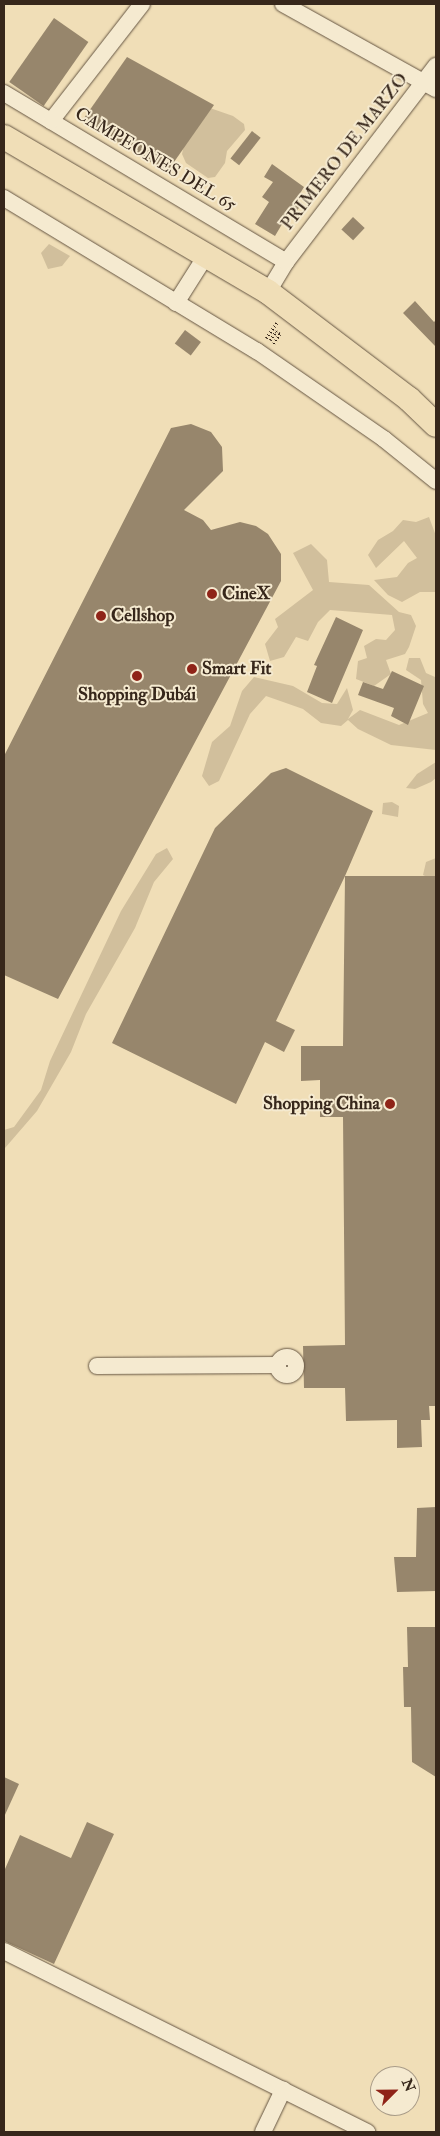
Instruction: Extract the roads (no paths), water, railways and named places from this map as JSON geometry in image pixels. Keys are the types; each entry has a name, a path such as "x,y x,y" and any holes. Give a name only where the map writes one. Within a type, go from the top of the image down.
{"highway":[{"path":"4,136 207,254 268,292 409,399 436,425"}],"street":[{"path":"51,121 142,4"},
{"path":"283,4 430,85"},
{"name":"PRIMERO DE MARZO","path":"268,292 286,262 430,85 436,66"},
{"name":"CAMPEONES DEL 65","path":"4,93 286,262"},
{"path":"4,198 258,352 384,439 436,480"},
{"path":"176,302 207,254"},
{"path":"96,1366 278,1365 282,1358 289,1356 300,1366"},
{"path":"4,1951 367,2132"},
{"path":"263,2132 283,2090"}],"place":[{"name":"CineX","path":"212,594"},
{"name":"Cellshop","path":"101,616"},
{"name":"Smart Fit","path":"192,669"},
{"name":"Shopping Dubái","path":"137,676"},
{"name":"Shopping China","path":"390,1104"}]}
